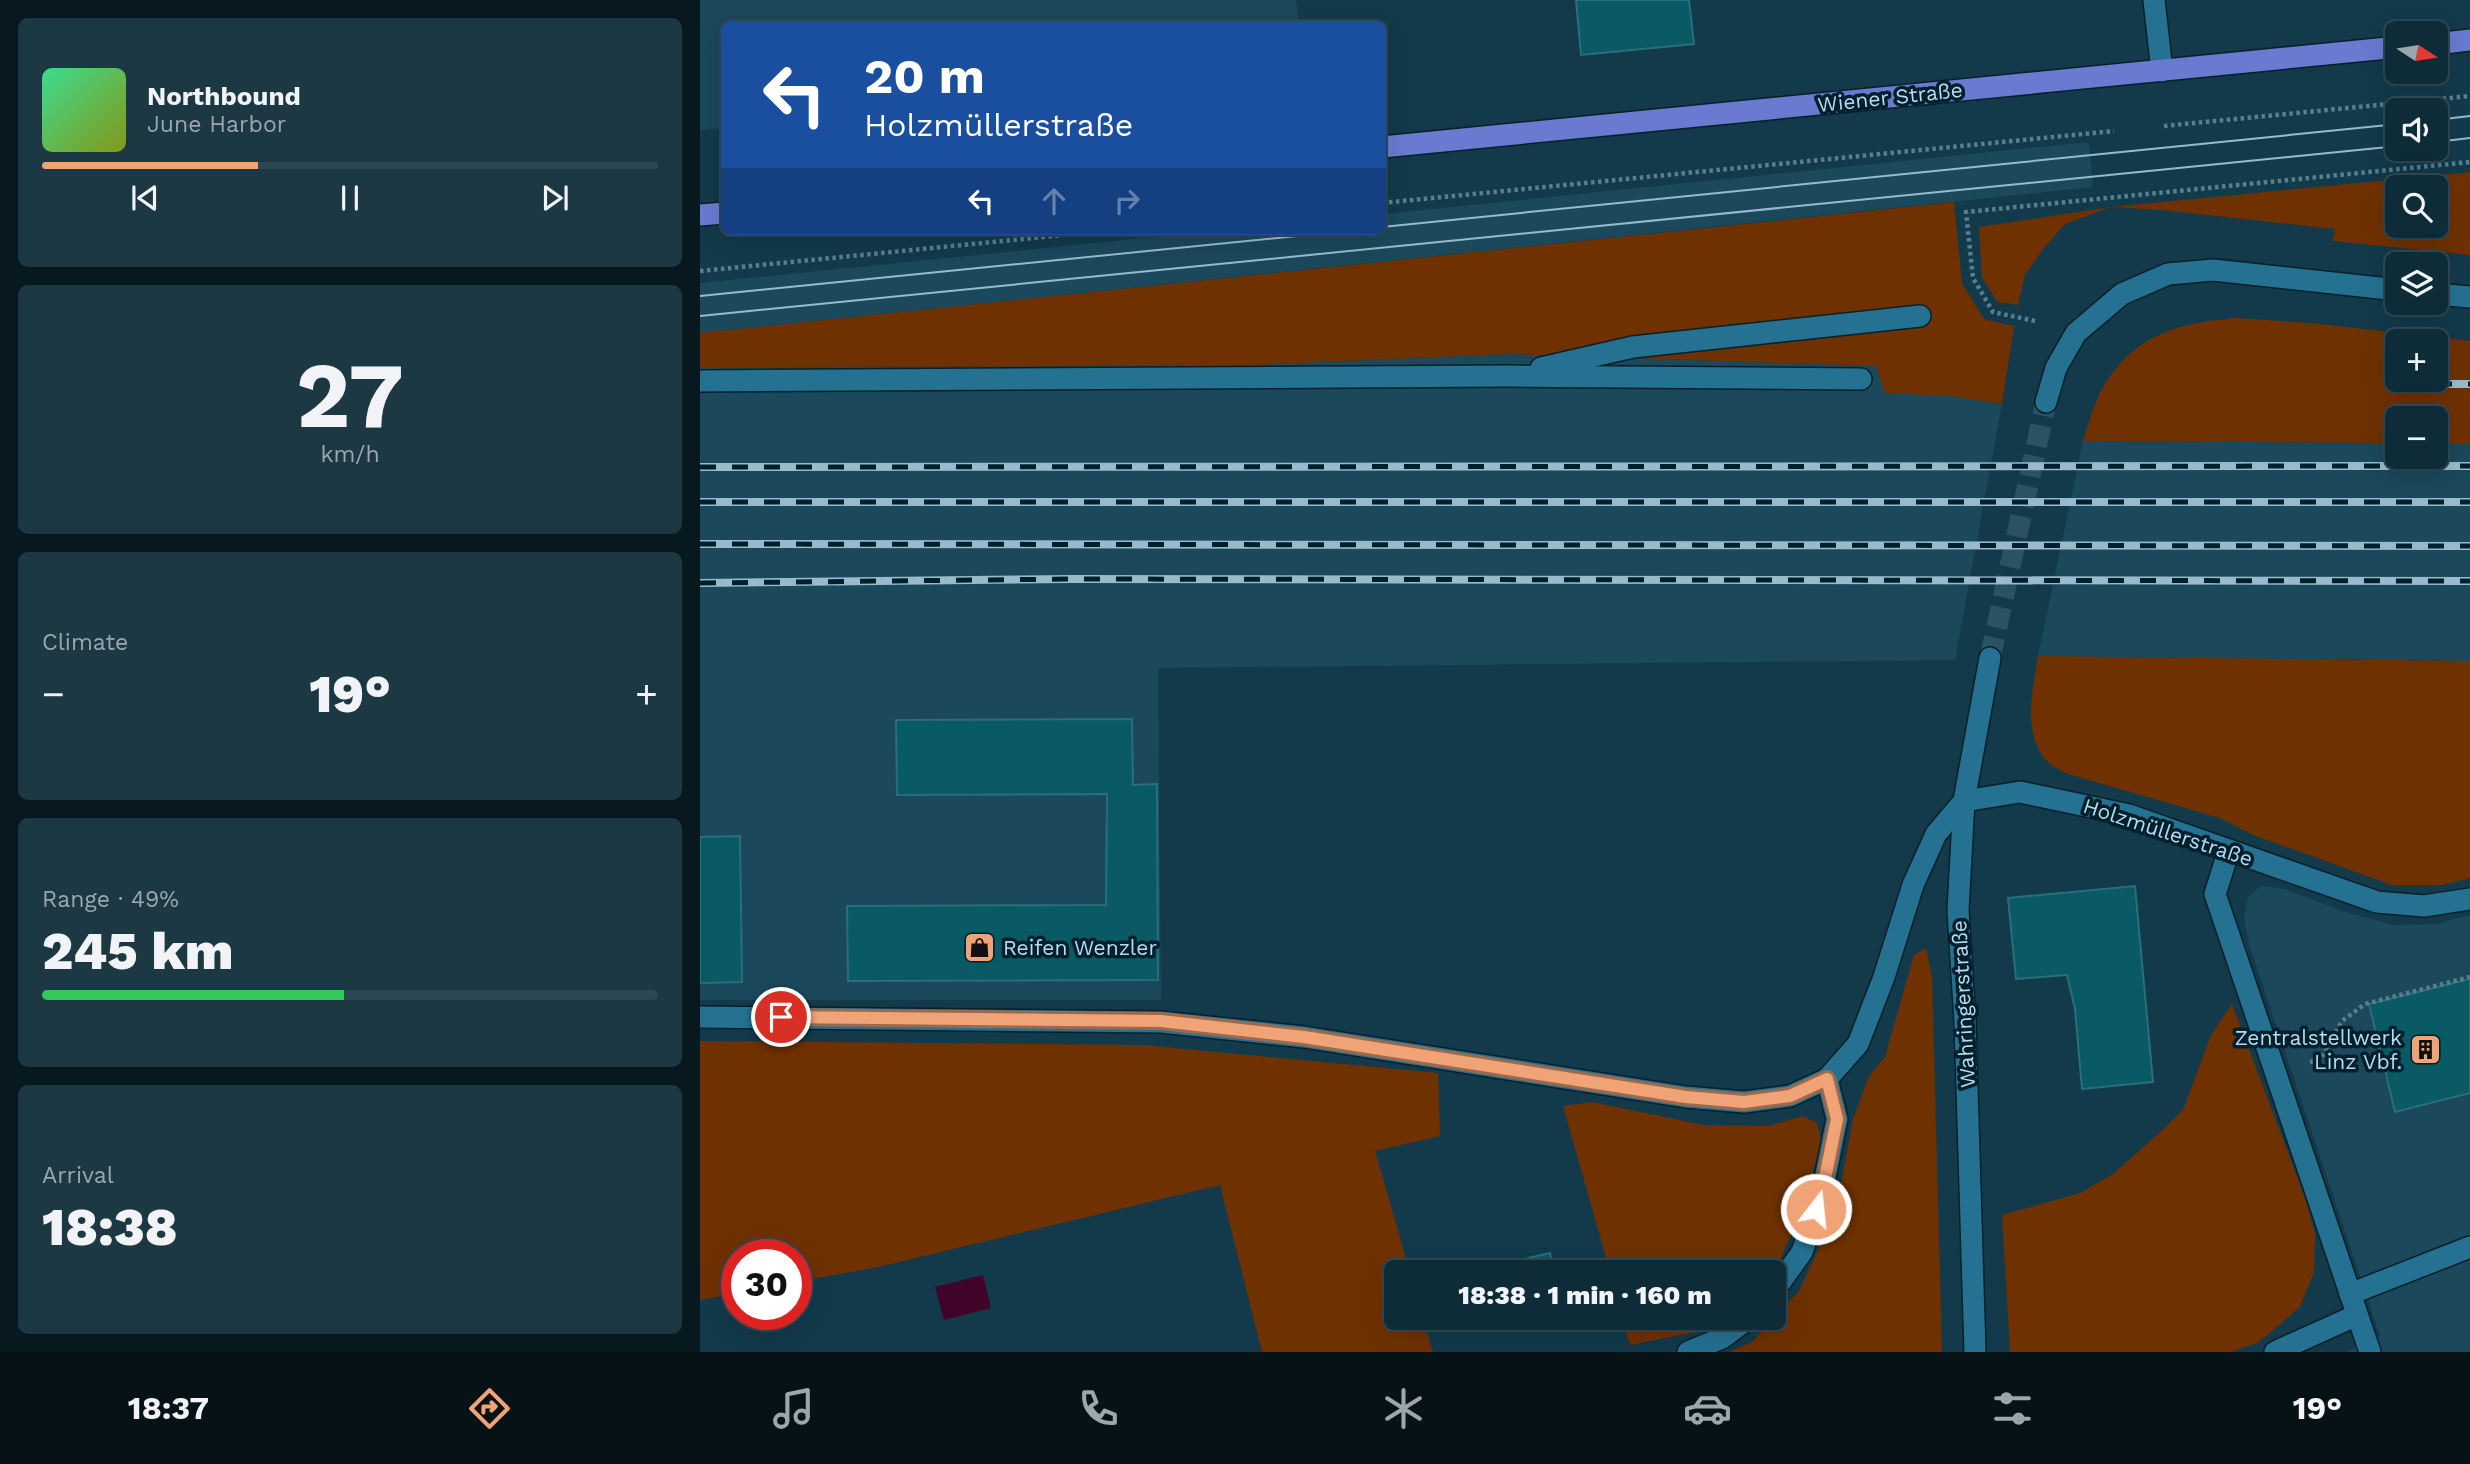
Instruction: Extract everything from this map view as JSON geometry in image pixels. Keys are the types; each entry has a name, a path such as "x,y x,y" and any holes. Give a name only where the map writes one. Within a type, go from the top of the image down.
{"main road":[{"path":"2448,43 2470,40"},
{"name":"Wiener Straße","path":"1386,147 2385,48"},
{"path":"700,215 721,213"}],"street":[{"path":"2154,0 2162,71"},
{"path":"2046,402 2056,368 2077,333 2122,294 2168,274 2213,270 2385,289"},
{"path":"2448,295 2470,298"},
{"path":"1508,376 1633,347 1920,316"},
{"path":"700,381 1508,376 1861,379"},
{"name":"Wahringerstraße","path":"1975,1352 1965,1022 1958,910 1964,801 1990,658"},
{"name":"Holzmüllerstraße","path":"1964,801 2021,792 2129,815 2377,902 2424,906 2470,899"},
{"path":"700,1017 1161,1021 1304,1037 1686,1097 1744,1102 1790,1096 1827,1079 1858,1044 1884,977 1913,885 1936,834 1964,801"},
{"path":"2229,850 2215,894 2370,1352"},
{"path":"1786,1274 1802,1252 1823,1188 1837,1119 1827,1079"},
{"path":"2350,1294 2470,1247"},
{"path":"2275,1352 2357,1315"},
{"path":"1688,1352 1722,1338 1733,1330"}],"path":[{"path":"2164,126 2470,96"},
{"path":"1386,203 2114,131"},
{"path":"2035,321 1993,312 1973,278 1966,212 2470,162"},
{"path":"700,271 1064,235"},
{"path":"2275,1072 2320,1060 2342,1021 2365,1004 2470,977"}],"shaded area":[{"path":"700,0 1296,0 1299,21 721,21 721,128 700,130"},
{"path":"2089,142 2093,187 700,333 700,283 1174,235 1386,235 1386,214"},
{"path":"2470,172 2470,255 2333,241 2335,229 2111,207 2385,180 2385,238 2448,238 2448,175 2439,175"},
{"path":"1954,202 1962,283 1984,319 2014,326 2002,404 1951,396 1885,393 1876,366 1507,354 1232,366 700,367 700,333"},
{"path":"2111,207 2065,224 2025,275 2018,305 1997,302 1982,277 1979,227"},
{"path":"2237,318 2385,331 2385,392 2448,392 2448,339 2470,341 2470,443 2448,443 2448,406 2385,406 2385,443 2083,441 2099,395 2125,359 2156,336 2194,324"},
{"path":"1507,354 1876,366 1951,396 2002,404 1955,660 1158,668 1161,1000 700,1000 700,367 1232,366"},
{"path":"2083,441 2385,443 2385,469 2448,469 2448,443 2470,443 2470,661 2038,656"},
{"path":"2038,656 2470,661 2470,878 2442,885 2392,885 2253,835 2220,818 2068,774 2047,761 2038,748 2034,735 2031,709"},
{"path":"2261,886 2285,889 2342,911 2393,925 2436,924 2470,915 2470,1352 2346,1352 2380,1336 2249,944 2244,918 2248,897"},
{"path":"1926,948 1932,976 1942,1352 1729,1352 1752,1342 1763,1330 1786,1330 1786,1305 1799,1291 1836,1211 1853,1119 1869,1076 1885,1057 1914,955"},
{"path":"2232,1004 2305,1198 2315,1234 2314,1272 2300,1307 2259,1342 2231,1352 2010,1352 2002,1215 2080,1193 2113,1174 2156,1136 2183,1110 2211,1035"},
{"path":"700,1041 1143,1045 1438,1073 1440,1136 1375,1151 1407,1260 1384,1260 1384,1330 1427,1330 1433,1352 1262,1352 1220,1185 878,1267 812,1279 812,1239 721,1239 721,1296 700,1300"},
{"path":"1592,1102 1704,1125 1768,1126 1803,1116 1817,1123 1821,1140 1806,1200 1780,1260 1607,1260 1563,1106"},
{"path":"983,1275 991,1308 944,1320 935,1287"},
{"path":"1626,1330 1702,1330 1700,1331 1630,1345"}],"building":[{"path":"1576,0 1689,0 1694,44 1581,55"},
{"path":"1132,719 1133,785 1157,784 1158,980 848,981 847,906 1106,905 1107,794 897,795 896,720"},
{"path":"740,836 742,982 700,983 700,837"},
{"path":"2135,886 2153,1082 2082,1089 2075,1009 2067,975 2016,979 2008,898"},
{"name":"Zentralstellwerk Linz Vbf.","path":"2470,979 2470,1093 2395,1112 2369,1004"},
{"path":"1550,1253 1551,1260 1520,1260"}],"tunnel":[{"path":"1990,658 2046,402"}],"tram line":[{"path":"2448,119 2470,116"},
{"path":"1386,227 2385,125"},
{"path":"2448,141 2470,138"},
{"path":"700,316 2385,147"},
{"path":"700,296 1307,235"}],"railway":[{"path":"2448,384 2470,384"},
{"path":"700,467 2470,466"},
{"path":"700,502 2470,502"},
{"path":"700,544 2470,546"},
{"path":"700,583 1073,579 2470,581"}],"place":[{"name":"Reifen Wenzler","path":"980,947"},
{"name":"Zentralstellwerk Linz Vbf.","path":"2425,1049"}],"route":[{"path":"781,1017 1161,1021 1304,1037 1686,1097 1744,1102 1790,1096 1827,1079 1837,1119 1816,1209"}]}
